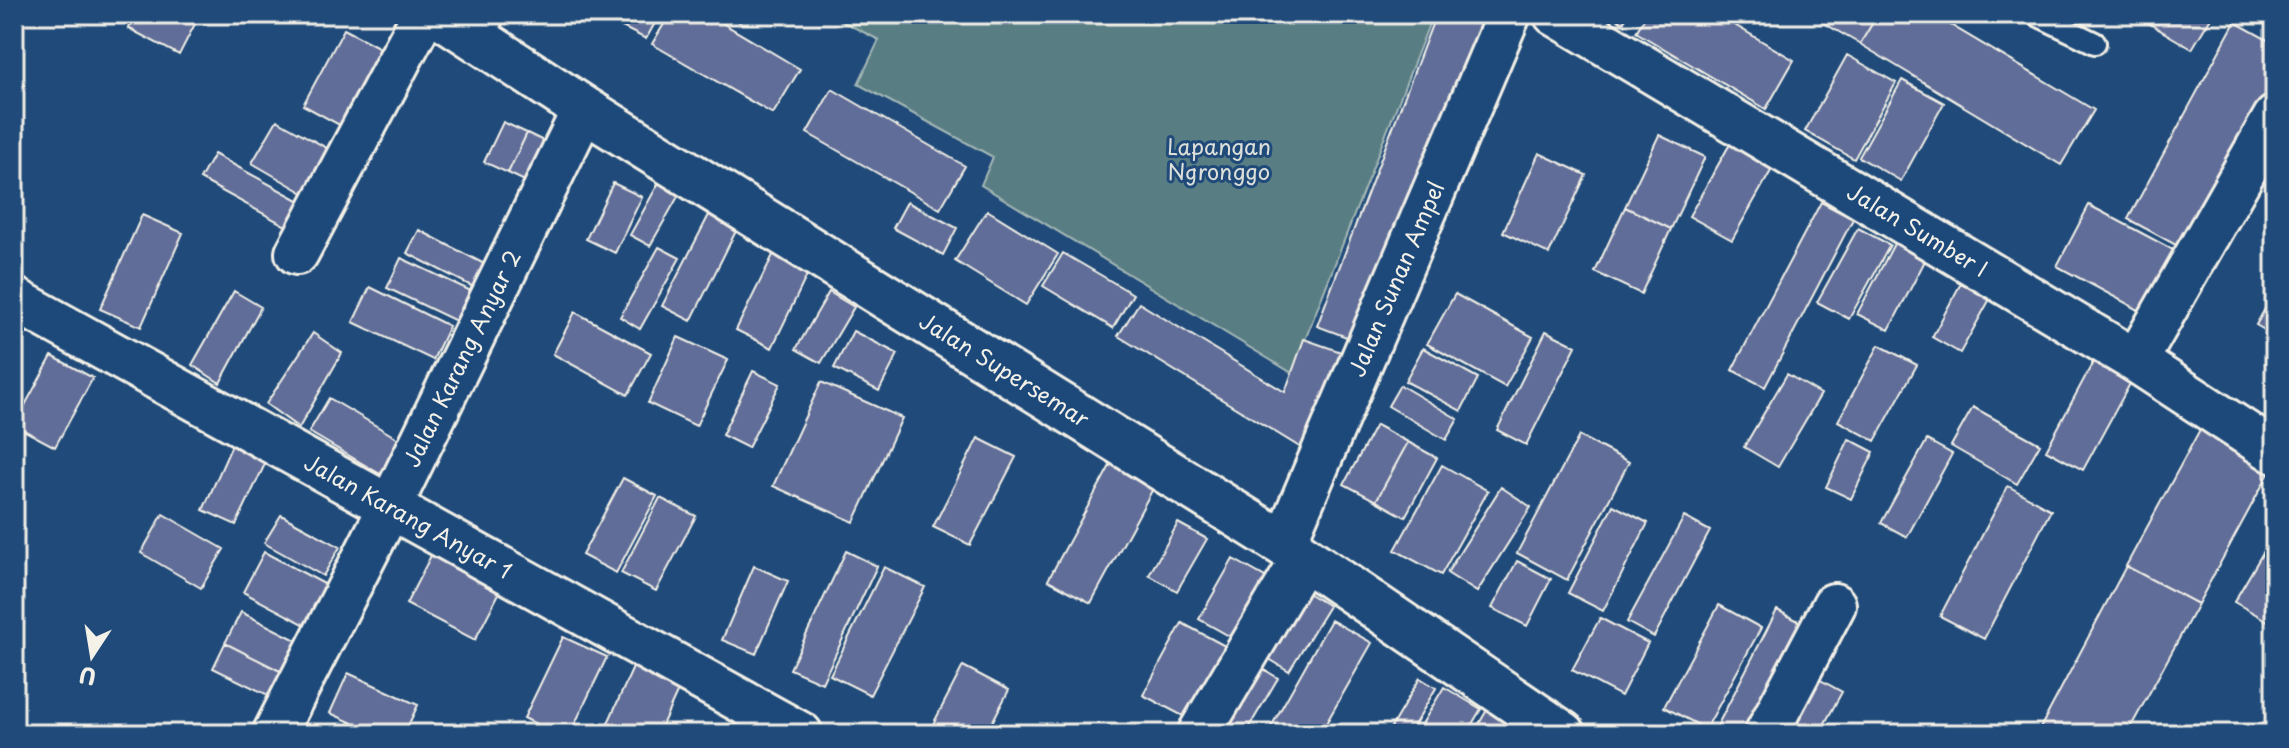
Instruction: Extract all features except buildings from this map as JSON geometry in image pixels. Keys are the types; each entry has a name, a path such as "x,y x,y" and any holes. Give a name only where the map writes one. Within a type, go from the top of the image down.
{"main road":[{"name":"Jalan Supersemar","path":"439,14 488,27 584,109 1294,551 1560,733"}],"street":[{"path":"297,253 424,14"},
{"name":"Jalan Sunan Ampel","path":"1199,734 1294,551 1509,14"},
{"name":"Jalan Sumber I","path":"1555,14 2136,361 2275,452"},
{"name":"Jalan Karang Anyar 2","path":"274,734 389,509 584,109"},
{"path":"2136,361 2275,117"},
{"name":"Jalan Karang Anyar 1","path":"14,299 801,734"},
{"path":"1766,734 1834,605"}],"lane":[{"path":"2035,14 2095,43"}],"green space":[{"name":"Lapangan Ngronggo","path":"828,14 1433,14 1292,373 981,185 993,157 858,84 879,40"}]}
